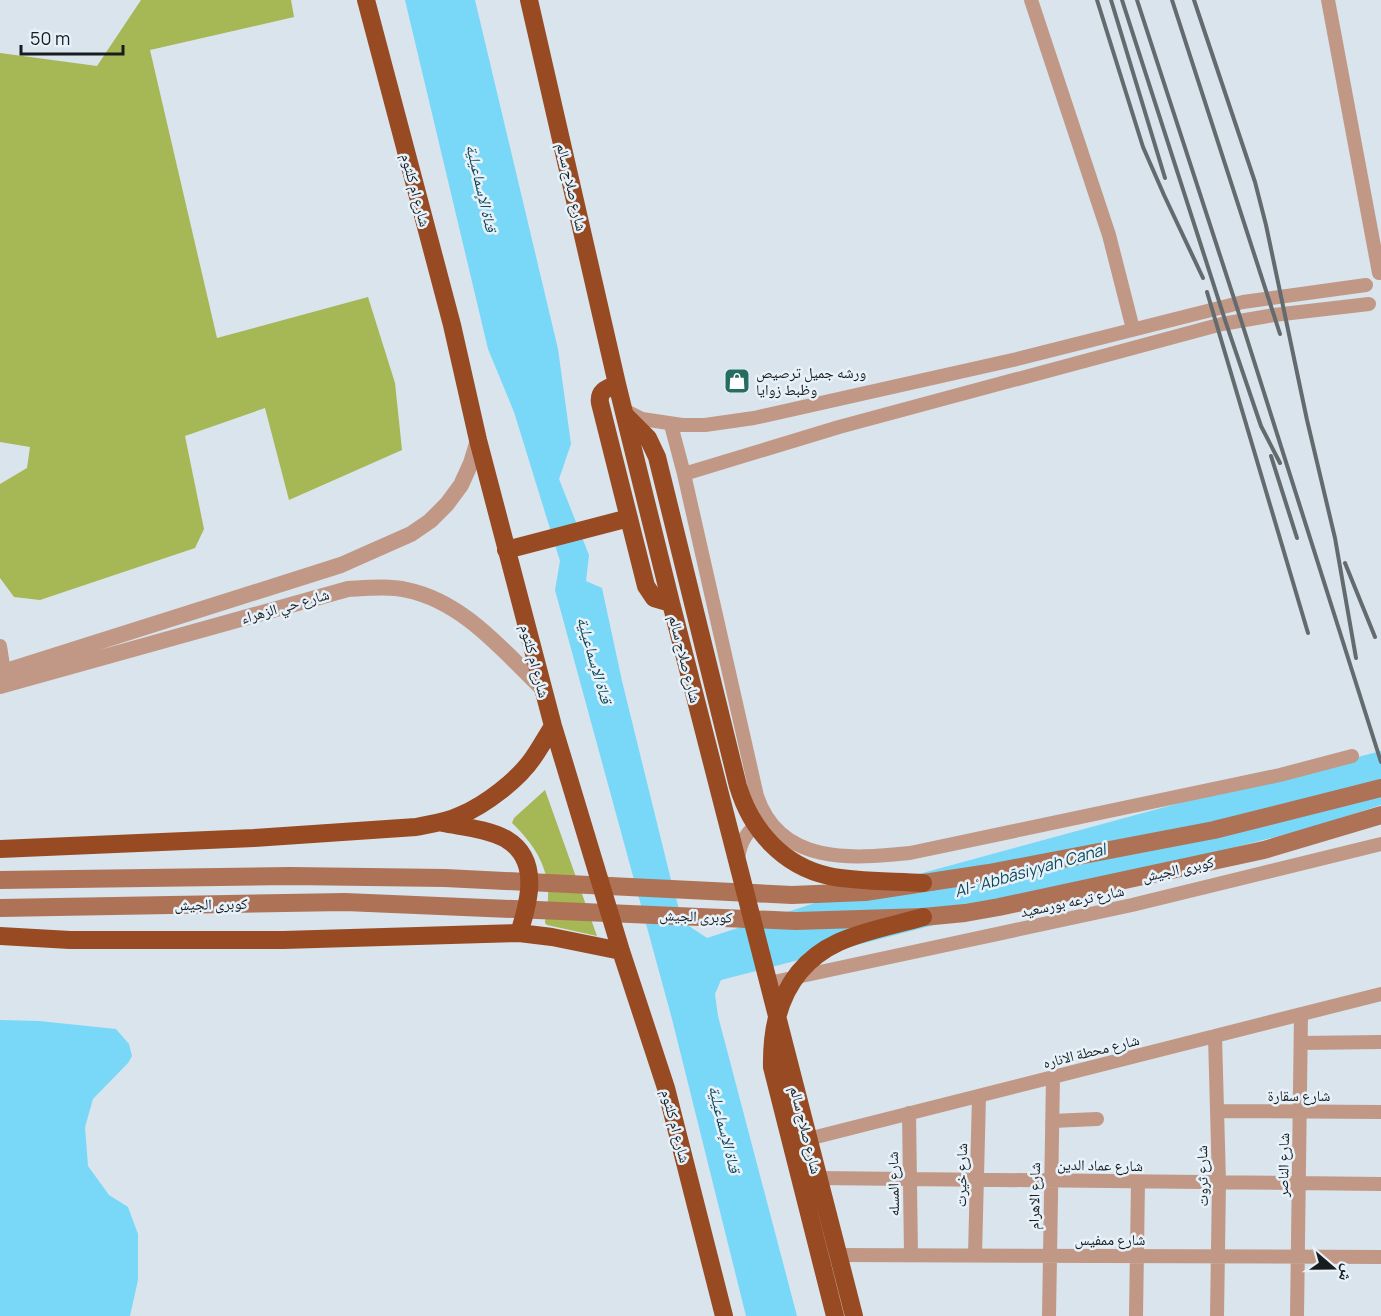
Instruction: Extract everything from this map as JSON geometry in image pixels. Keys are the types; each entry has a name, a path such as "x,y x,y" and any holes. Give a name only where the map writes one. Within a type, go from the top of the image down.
{"highway":[{"name":"شارع ام كلثوم","path":"366,0 452,325 478,440 553,726 621,951 666,1088 724,1316"},
{"name":"شارع صلاح سالم","path":"529,0 617,384 671,603 854,1316"},
{"path":"617,384 603,391 599,399 621,520 648,590 654,598 671,603"},
{"path":"624,412 648,438 657,458 738,786 757,830 785,856 812,871 831,877 923,883"},
{"path":"506,550 621,520"},
{"path":"0,849 254,838 416,827 439,823 477,807 507,785 533,759 553,726"},
{"path":"439,823 497,835 507,840 526,861 530,878 526,910 519,933"},
{"path":"835,1316 772,1067 776,1016 789,986 799,973 824,951 853,937 923,917"},
{"path":"0,936 70,940 283,940 519,933 621,951"}],"main road":[{"name":"كوبرى الجيش","path":"0,880 290,876 445,878 792,895 865,892 989,873 1214,830 1381,788"},
{"name":"كوبرى الجيش","path":"0,908 345,902 796,921 923,917 999,907 1225,859 1296,841 1381,815"}],"street":[{"path":"1032,0 1109,235 1133,330"},
{"path":"684,474 839,427 1226,323 1274,315 1375,307 1365,291 1366,285 1374,275 1380,273 1328,0"},
{"path":"624,412 642,419 671,425 694,426 726,423 830,402 1243,302 1366,285"},
{"path":"1068,346 1072,363"},
{"path":"830,402 839,427"},
{"path":"671,425 757,796 766,819 784,837 804,848 822,854 868,858 900,854 1280,774 1352,756"},
{"name":"شارع حي الزهراء","path":"1,677 341,565 411,534 430,521 447,504 461,484 478,440"},
{"path":"341,565 348,589"},
{"name":"شارع حي الزهراء","path":"1,677 348,589 386,587 426,595 444,603 476,626 543,689"},
{"path":"0,646 1,677"},
{"path":"739,866 739,851 744,837 754,826 766,819"},
{"name":"شارع ترعه بورسعيد","path":"769,983 1132,905 1381,844"},
{"name":"شارع محطة الاناره","path":"808,1139 1381,994"},
{"name":"شارع الناصر","path":"1297,1316 1301,1014"},
{"name":"شارع ثروت","path":"1215,1036 1219,1182 1217,1316"},
{"path":"1300,1043 1381,1042"},
{"name":"شارع الاهرام","path":"1049,1316 1053,1077"},
{"name":"شارع خيرت","path":"975,1255 979,1096"},
{"name":"شارع سقارة","path":"1217,1111 1381,1112"},
{"name":"شارع المسله","path":"909,1113 911,1254"},
{"path":"1052,1121 1097,1119"},
{"name":"شارع عماد الدين","path":"818,1178 1381,1184"},
{"path":"1136,1316 1138,1182"},
{"name":"شارع ممفيس","path":"838,1255 1381,1257"}],"green space":[{"path":"141,0 291,0 294,17 150,50 217,338 368,297 395,383 402,450 289,500 265,408 185,436 204,529 195,548 40,600 14,597 0,578 0,484 27,468 30,447 0,442 0,53 97,66"},
{"path":"545,790 597,936 545,923 548,887 543,866 533,847 512,823 514,818"}],"water":[{"path":"405,0 475,0 558,349 571,444 559,479 589,555 586,581 602,588 622,681 683,922 707,938 827,899 1209,795 1381,751 1381,805 1314,827 721,980 715,994 718,1016 797,1316 746,1316 672,1019 555,590 560,561 514,412 488,349"},
{"path":"0,1020 39,1021 116,1029 129,1044 132,1056 93,1099 85,1127 88,1166 109,1195 128,1207 138,1234 138,1280 130,1316 0,1316"}],"railway":[{"path":"1097,0 1143,147 1203,278"},
{"path":"1111,0 1165,178"},
{"path":"1122,0 1261,426 1280,463"},
{"path":"1137,0 1381,762"},
{"path":"1172,0 1280,334"},
{"path":"1194,0 1255,182 1266,225 1307,420 1335,538 1356,658"},
{"path":"1207,292 1308,633"},
{"path":"1271,456 1297,538"},
{"path":"1345,563 1375,637"}],"place":[{"name":"ورشه جميل ترصيص وظبط زوايا","path":"737,381"}],"water label":[{"name":"قناة الإسماعيلية","path":"482,188"},
{"name":"قناة الإسماعيلية","path":"595,660"},
{"name":"Al-ʿAbbāsiyyah Canal","path":"1030,870"},
{"name":"قناة الإسماعيلية","path":"725,1129"}]}
